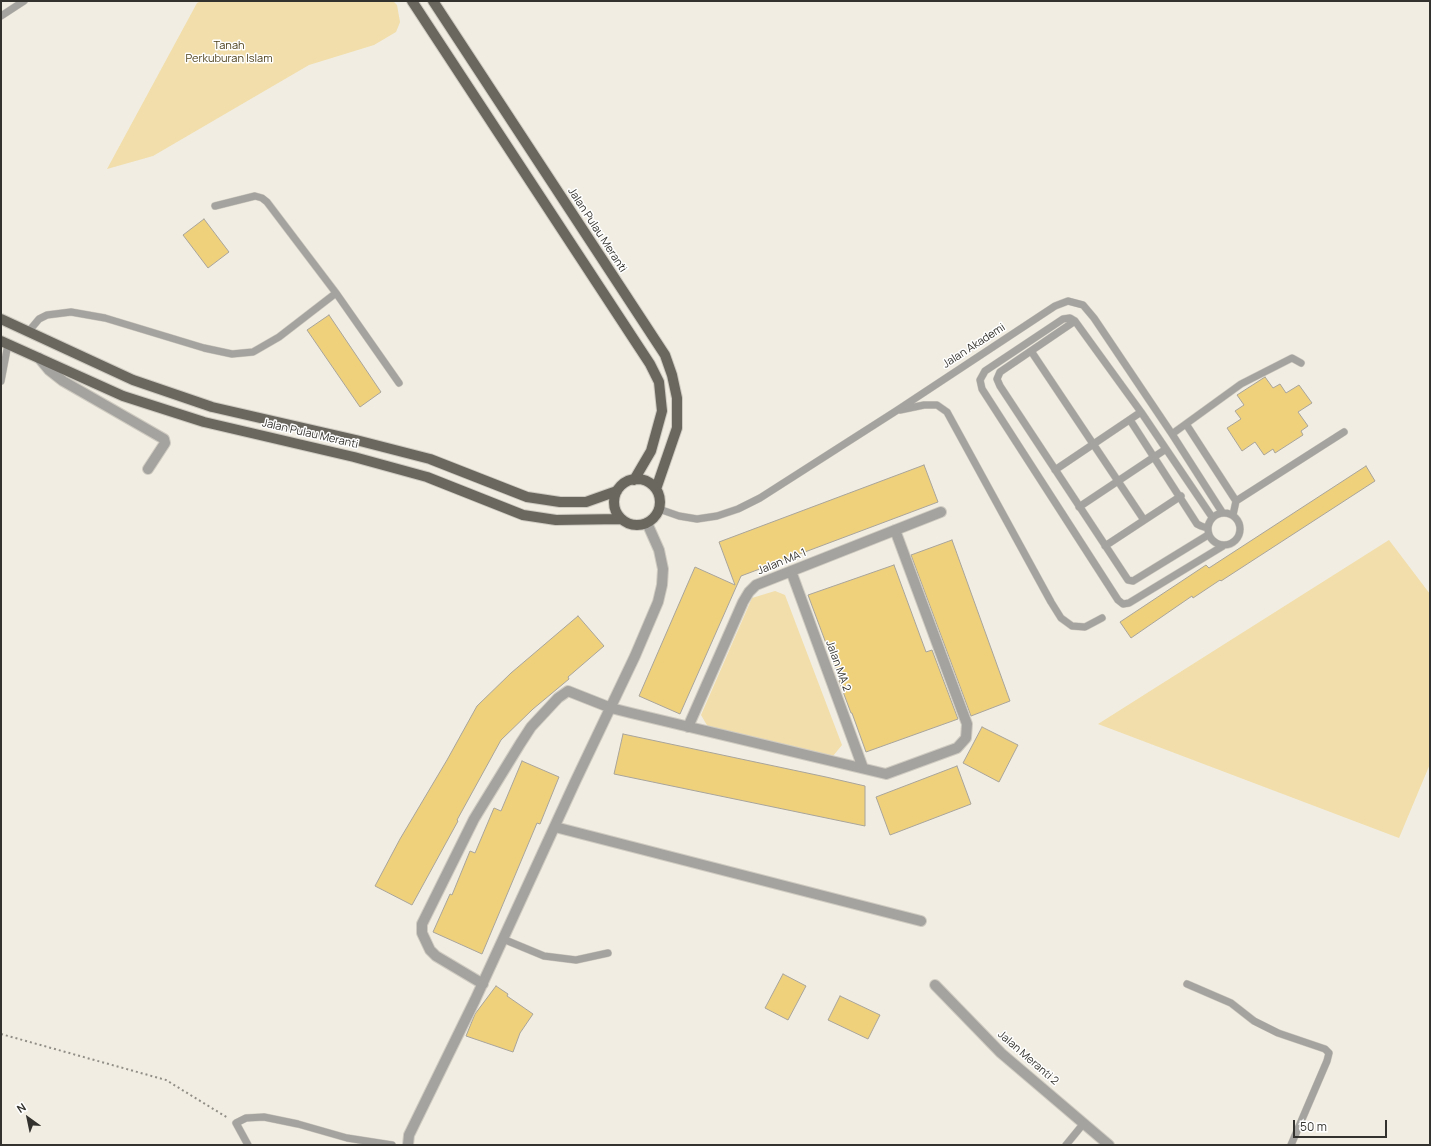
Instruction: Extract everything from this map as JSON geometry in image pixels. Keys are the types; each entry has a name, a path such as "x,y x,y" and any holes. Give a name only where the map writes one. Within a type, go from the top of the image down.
{"main road":[{"path":"412,1 646,358 659,382 662,411 651,451 634,480"},
{"name":"Jalan Pulau Meranti","path":"433,1 665,355 672,375 677,398 677,428 656,489"},
{"name":"Jalan Pulau Meranti","path":"1,319 133,380 212,407 356,440 430,460 527,498 560,502 586,502 617,491"},
{"name":"Jalan Pulau Meranti","path":"5,343 123,396 204,422 354,457 427,477 522,515 556,520 621,519"},
{"path":"634,480 646,481 656,489 660,502 657,515 647,523 640,525 633,525 621,519 617,514 614,503 617,491 627,482 634,480"}],"street":[{"path":"39,358 49,370 63,381 164,439 165,443 148,469"},
{"name":"Jalan MA 1","path":"688,727 742,602 756,585 941,512"},
{"path":"408,1145 409,1135 483,984 611,708 658,602 662,585 663,570 659,550 647,523"},
{"path":"483,984 436,956 430,950 422,933 422,924 474,819 531,727 558,698 568,691 611,708 886,774 957,748 966,738 967,724 895,530"},
{"name":"Jalan MA 2","path":"791,571 863,768"},
{"path":"555,827 921,921"},
{"name":"Jalan Meranti 2","path":"934,985 1001,1053 1109,1145"}],"lane":[{"path":"1,16 24,1"},
{"path":"215,206 255,196 262,198 267,202 336,294 399,383"},
{"path":"29,331 38,319 47,315 71,312 105,318 204,348 232,354 253,352 279,337 336,294"},
{"name":"Jalan Akademi","path":"659,509 679,516 696,519 717,516 738,509 760,498 896,411 1055,306 1068,301 1083,305 1094,318 1172,434 1222,512"},
{"path":"1075,321 1000,372 997,379 1000,386 1128,580 1133,581 1208,531 1212,517 1222,512 1233,515 1239,522 1240,530 1238,538 1231,544 1222,546 1129,603 1123,604 1118,600 982,389 980,380 985,371 1063,318 1070,318 1075,321 1141,412 1212,517"},
{"path":"1,381 5,343"},
{"path":"1031,351 1144,520"},
{"path":"1172,434 1241,384 1292,358 1301,363"},
{"path":"896,411 924,405 937,405 946,412 1061,618 1072,626 1085,627 1102,618"},
{"path":"1055,470 1141,412"},
{"path":"1130,420 1181,496 1197,524 1208,531 1214,542 1222,546"},
{"path":"1186,424 1236,500 1233,515"},
{"path":"1236,500 1344,432"},
{"path":"1079,507 1166,450"},
{"path":"1105,546 1181,496"},
{"path":"503,939 544,956 576,960 608,953"},
{"path":"1187,984 1231,1003 1254,1021 1278,1032 1325,1049 1329,1053 1327,1061 1291,1145"},
{"path":"248,1145 236,1123 246,1118 264,1117 298,1124 347,1138 392,1145"},
{"path":"1066,1145 1084,1123"}],"path":[{"path":"1,1034 166,1080 236,1123"}],"green space":[{"name":"Tanah Perkuburan Islam","path":"201,1 393,1 397,5 400,22 396,32 374,45 309,65 153,156 107,169 197,3"},
{"path":"1389,540 1430,594 1430,764 1399,838 1098,724"},
{"path":"775,591 785,595 842,745 833,756 708,727 701,715 752,598"}],"building":[{"path":"204,219 229,252 208,268 183,235"},
{"path":"329,315 381,392 360,407 307,330"},
{"path":"1265,377 1273,388 1280,384 1286,393 1299,385 1312,403 1298,412 1308,426 1301,431 1303,435 1275,453 1273,449 1264,455 1255,442 1242,451 1227,428 1241,419 1235,411 1244,405 1237,395"},
{"path":"924,465 938,502 741,576 680,714 639,696 695,567 735,585 719,542"},
{"path":"1366,466 1375,481 1221,581 1220,580 1193,598 1192,596 1131,638 1120,622 1206,565 1209,568"},
{"path":"952,540 1010,701 971,716 911,555"},
{"path":"894,565 926,652 932,650 958,719 866,752 808,595"},
{"path":"578,616 604,646 568,677 569,679 533,709 501,740 412,905 375,886 400,839 477,706 511,673"},
{"path":"982,727 1018,745 999,782 963,763"},
{"path":"623,734 865,786 865,826 614,774"},
{"path":"522,761 559,777 540,824 537,823 482,954 433,932 450,894 452,895 470,851 475,853 494,808 501,811"},
{"path":"957,766 971,804 890,835 876,797"},
{"path":"783,974 806,986 788,1020 765,1008"},
{"path":"496,986 508,994 507,996 533,1014 520,1033 513,1052 466,1036 475,1014"},
{"path":"840,996 880,1015 868,1039 828,1020"}]}
